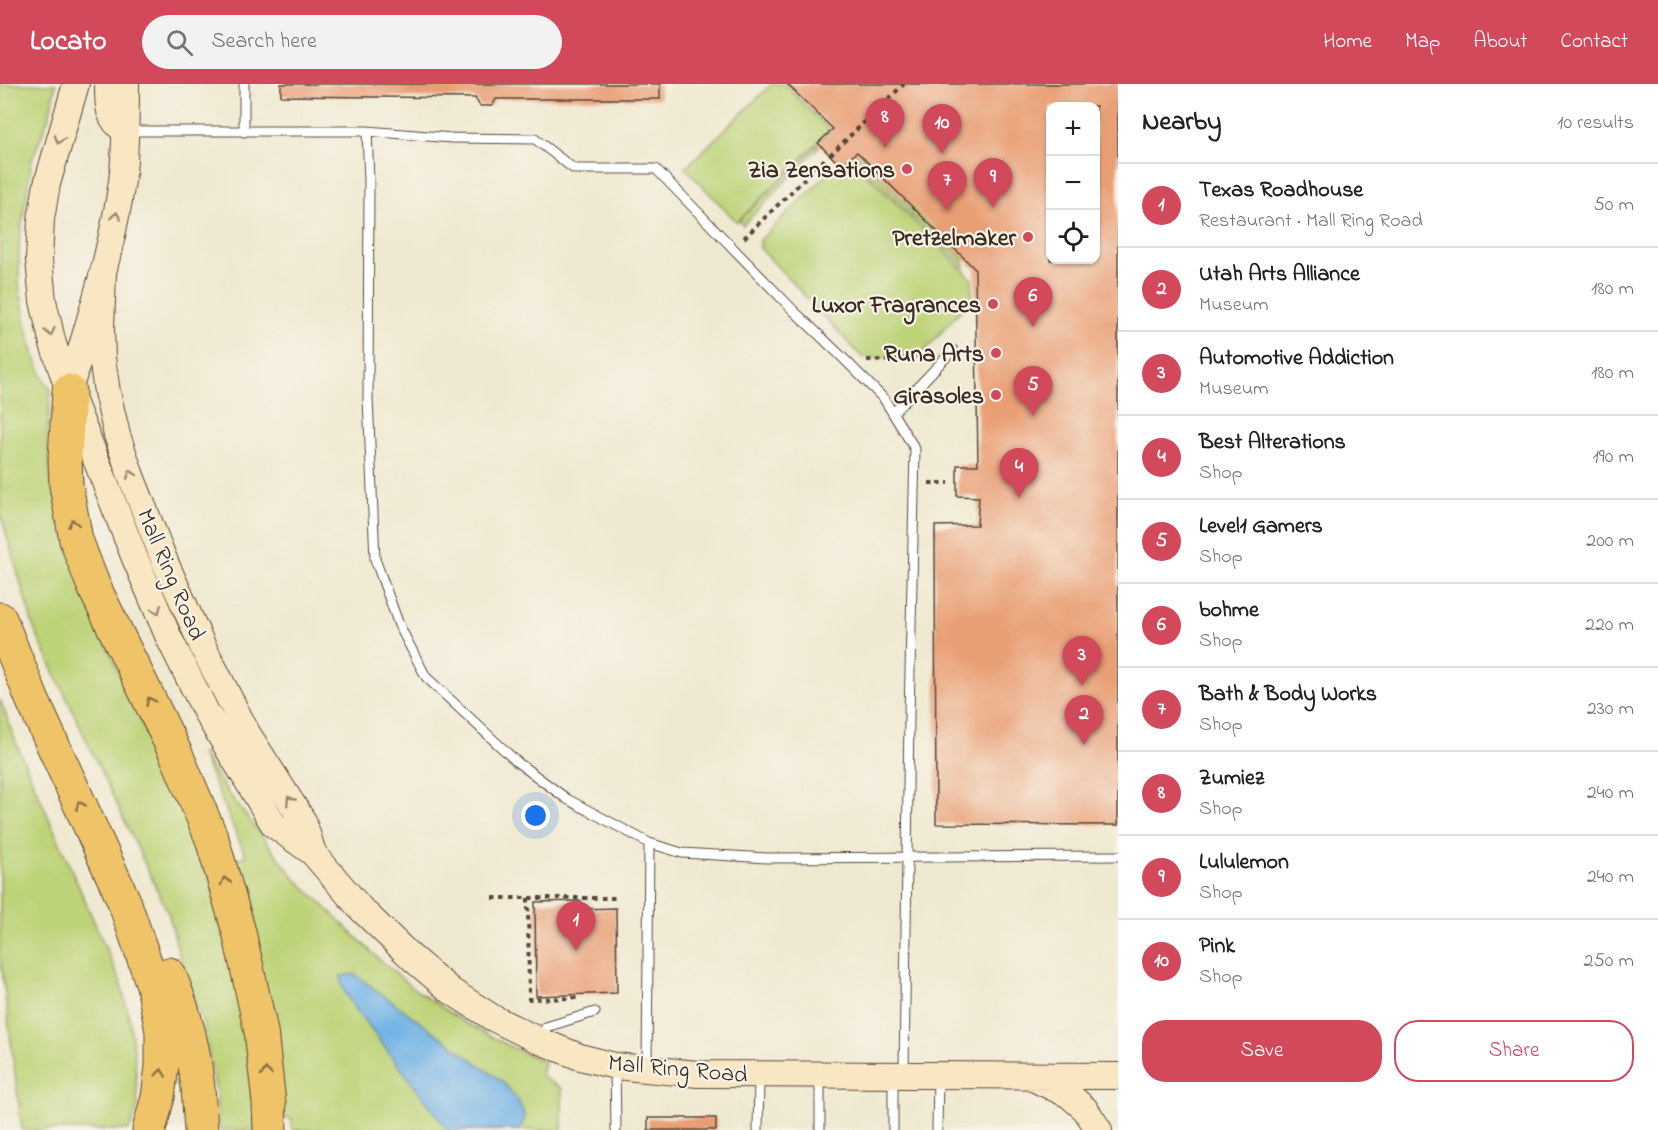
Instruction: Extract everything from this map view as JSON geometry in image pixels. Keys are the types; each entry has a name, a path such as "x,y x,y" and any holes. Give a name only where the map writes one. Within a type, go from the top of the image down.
{"highway":[{"path":"69,391 65,458 66,485 76,540 94,587 176,754 212,839 240,932 261,1031 270,1130"},
{"path":"0,619 32,699 124,901 153,985 162,1031 162,1066 158,1097 149,1130"},
{"path":"124,901 163,961 178,999 196,1072 201,1130"}],"street":[{"name":"Mall Ring Road","path":"76,84 47,184 41,219 39,260 43,301 53,344 69,391 169,638 206,712 274,825 313,853 360,908 412,958 451,990 493,1018 580,1057 615,1066 698,1074 1118,1076"},
{"path":"108,84 110,114 116,124 125,131"},
{"name":"Mall Ring Road","path":"69,391 114,226 125,131 126,84"},
{"name":"Mall Ring Road","path":"103,273 102,358 117,435 131,476 165,562 203,647 247,733 303,821 313,853"},
{"path":"1028,1076 1069,1095 1085,1109 1100,1130"}],"lane":[{"path":"244,84 244,132"},
{"path":"125,131 367,131 452,138 535,139 574,169 656,169 794,312 884,399 915,448 907,858 898,1076 892,1130"},
{"path":"367,131 369,181 368,398 375,559 399,625 426,677 517,762 567,799 649,843 682,853 747,857 1118,856"},
{"path":"893,413 953,350"},
{"path":"647,1070 649,843"},
{"path":"540,1041 546,1027 595,1012"},
{"path":"615,1066 616,1130"},
{"path":"758,1130 759,1074"},
{"path":"820,1075 820,1130"},
{"path":"937,1130 938,1076"}],"path":[{"path":"752,246 744,238 904,84"},
{"path":"860,360 913,361"},
{"path":"928,483 949,483"},
{"path":"493,897 618,897"},
{"path":"528,898 529,999 578,999"}],"green space":[{"path":"0,84 56,84 49,117 32,160 19,244 19,283 24,314 32,349 43,378 51,390 47,438 51,484 98,626 207,867 248,1031 256,1130 219,1130 216,1092 202,1020 186,981 169,915 34,629 0,512"},
{"path":"772,84 784,84 830,130 737,222 685,168"},
{"path":"818,144 819,147 743,225 739,221"},
{"path":"856,154 964,260 965,268 853,158"},
{"path":"850,158 972,279 972,297 918,359 862,357 759,247 762,245 759,241 837,165 841,167"},
{"path":"0,699 16,743 120,981 129,1017 138,1107 129,1130 22,1130 0,954"},
{"path":"201,753 229,794 294,877 381,961 417,991 464,1022 544,1062 541,1076 562,1089 562,1130 292,1130 292,1119 285,1118 231,861 246,856"}],"water":[{"path":"354,974 503,1082 519,1102 525,1117 520,1130 448,1130 351,1003 342,986 341,976"}],"building":[{"path":"281,84 660,84 660,99 496,99 492,106 480,106 475,98 281,96"},
{"path":"787,84 1118,84 1118,825 936,824 935,526 977,525 979,497 957,496 957,465 978,465 975,269 857,152 841,166 818,143 833,129"},
{"path":"581,901 582,909 616,908 617,993 536,996 535,902"},
{"path":"648,1118 716,1118 716,1130 648,1130"}],"place":[{"name":"Zumiez","path":"885,148"},
{"name":"Pink","path":"942,154"},
{"name":"Zia Zensations","path":"907,169"},
{"name":"Lululemon","path":"993,208"},
{"name":"Bath & Body Works","path":"947,211"},
{"name":"Pretzelmaker","path":"1028,237"},
{"name":"Luxor Fragrances","path":"993,304"},
{"name":"bohme","path":"1033,327"},
{"name":"Runa Arts","path":"996,353"},
{"name":"Girasoles","path":"996,395"},
{"name":"Level1 Gamers","path":"1033,416"},
{"name":"Best Alterations","path":"1019,498"},
{"name":"Automotive Addiction","path":"1082,686"},
{"name":"Utah Arts Alliance","path":"1084,745"},
{"name":"Texas Roadhouse","path":"576,951"}]}
